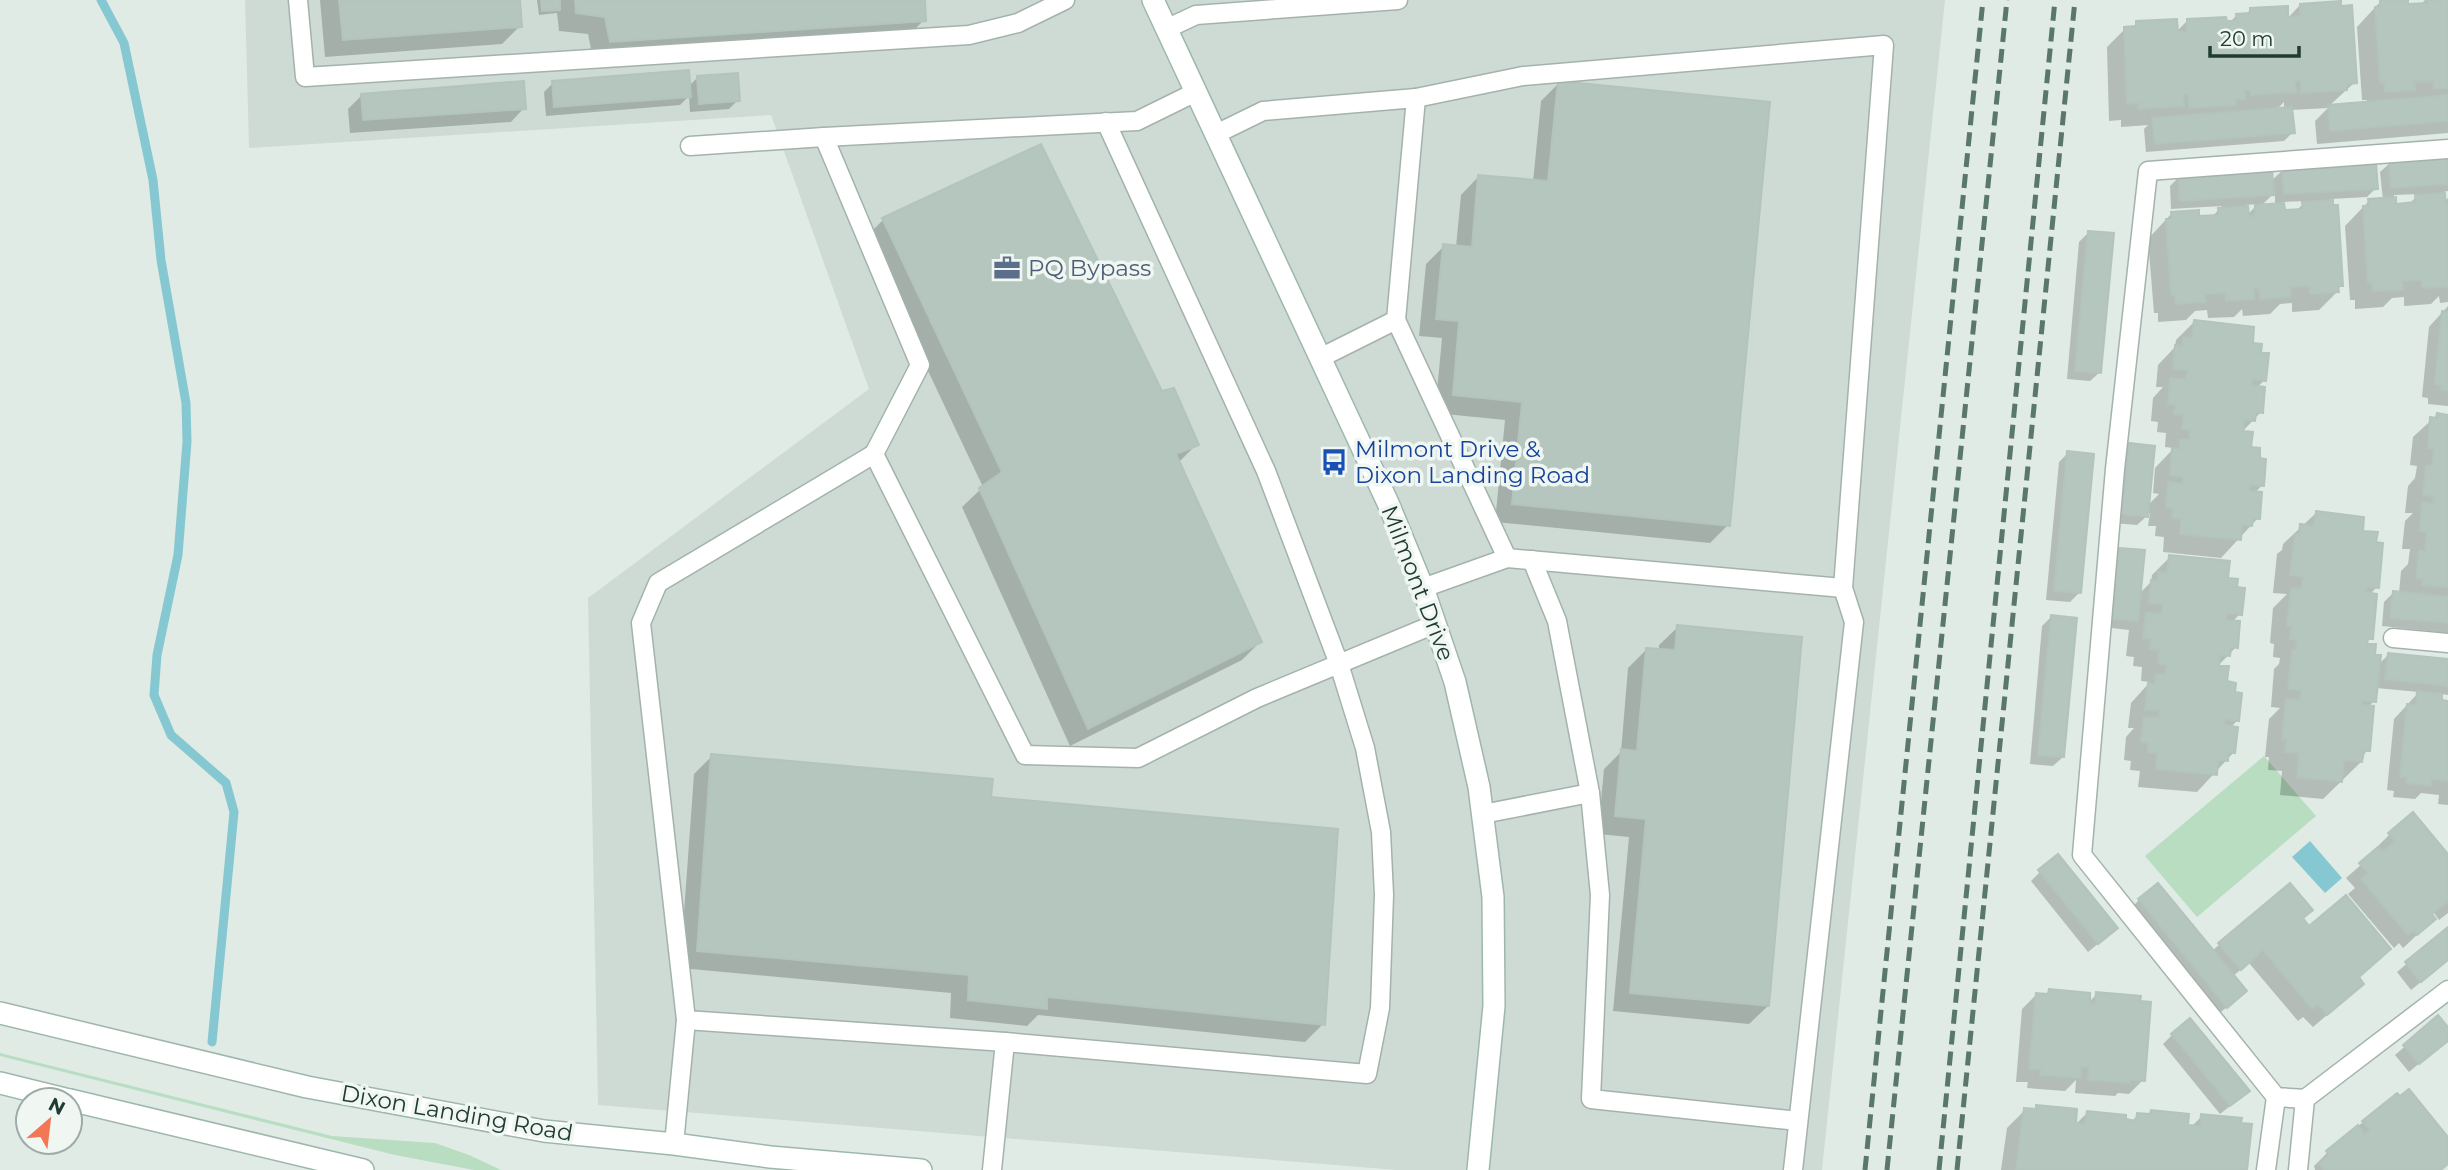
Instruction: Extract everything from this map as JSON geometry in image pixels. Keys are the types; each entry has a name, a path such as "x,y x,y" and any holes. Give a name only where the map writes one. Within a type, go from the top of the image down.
{"main road":[{"name":"Milmont Drive","path":"1153,0 1388,503 1423,588 1455,682 1479,787 1493,897 1494,1006 1478,1170"},
{"name":"Dixon Landing Road","path":"0,1013 307,1087 544,1131 770,1157 921,1170"},
{"path":"84,1104 363,1170"}],"lane":[{"path":"298,0 305,77 969,35 1018,23 1034,7 1065,0"},
{"path":"1166,29 1196,15 1398,0"},
{"path":"1216,134 1263,111 1416,98 1523,76 1884,45 1843,588 1854,622 1793,1170"},
{"path":"690,146 1137,121 1196,92"},
{"path":"1416,98 1396,320 1507,558"},
{"path":"686,1020 1005,1042 1367,1074 1380,1009 1384,895 1381,832 1365,748 1339,664 1266,471 1106,122"},
{"path":"674,1144 686,1020 641,623 658,583 874,454 920,365 824,137"},
{"path":"2266,1170 2276,1097 2082,855 2115,469 2148,171 2448,149"},
{"path":"1320,358 1396,320"},
{"path":"874,454 1025,755 1138,758 1257,698 1435,624"},
{"path":"1423,588 1507,558 1843,588"},
{"path":"1532,560 1557,621 1590,793 1600,895 1591,1099 1798,1121"},
{"path":"2393,638 2448,643"},
{"path":"1483,814 1590,793"},
{"path":"2276,1097 2305,1099 2448,990"},
{"path":"992,1170 1005,1042"},
{"path":"2298,1170 2305,1099"}],"shaded area":[{"path":"245,0 1945,0 1822,1170 1397,1170 598,1105 588,598 869,389 771,115 249,148"}],"green space":[{"path":"2264,756 2316,816 2197,917 2145,856"},
{"path":"0,1053 332,1136 435,1143 501,1170 474,1170 395,1155 0,1056"}],"water":[{"path":"2310,841 2342,878 2325,893 2292,857"}],"building":[{"path":"339,0 520,0 522,27 343,40"},
{"path":"541,0 560,0 560,10 542,11"},
{"path":"575,0 925,0 926,21 610,42 605,17 576,13"},
{"path":"2380,0 2408,0 2408,4 2448,0 2448,88 2434,89 2434,81 2414,82 2415,90 2385,92 2384,83 2380,83 2375,7 2380,6"},
{"path":"2341,1 2341,6 2352,5 2357,83 2347,84 2347,90 2301,93 2301,81 2295,81 2296,92 2251,95 2250,90 2245,90 2245,99 2235,99 2236,105 2189,108 2188,94 2183,94 2184,106 2139,109 2139,103 2127,104 2124,27 2136,26 2136,21 2177,19 2178,32 2187,32 2187,19 2226,17 2227,21 2237,21 2236,14 2250,13 2250,8 2288,6 2288,17 2300,16 2300,4"},
{"path":"689,70 691,97 554,107 552,81"},
{"path":"738,73 740,101 699,104 697,76"},
{"path":"524,81 526,109 363,120 361,94"},
{"path":"1558,81 1770,102 1730,526 1512,504 1522,402 1453,395 1459,321 1436,319 1443,244 1472,247 1478,175 1548,181"},
{"path":"2448,95 2448,121 2330,131 2328,105"},
{"path":"2292,107 2295,133 2155,144 2152,118"},
{"path":"1041,144 1162,391 1174,388 1199,445 1176,454 1262,642 1088,729 979,488 1002,472 882,218"},
{"path":"2448,157 2448,184 2391,188 2389,161"},
{"path":"2376,163 2378,189 2284,194 2282,168"},
{"path":"2272,170 2274,195 2180,201 2178,175"},
{"path":"2445,193 2446,204 2448,203 2448,287 2422,288 2421,280 2402,281 2403,290 2373,291 2372,282 2368,283 2363,206 2369,206 2368,199 2396,197 2396,204 2416,202 2415,195"},
{"path":"2333,200 2333,205 2338,205 2343,286 2338,286 2339,292 2310,294 2310,286 2290,287 2290,297 2260,299 2260,288 2254,288 2254,299 2226,301 2225,293 2205,294 2206,302 2176,304 2175,295 2171,295 2166,219 2172,219 2171,212 2199,210 2199,216 2219,215 2218,208 2248,206 2249,216 2255,216 2255,205 2284,203 2285,210 2303,209 2302,202"},
{"path":"2088,231 2114,233 2101,373 2075,371"},
{"path":"2442,311 2448,312 2448,391 2441,390 2441,385 2435,384"},
{"path":"2194,320 2254,327 2253,343 2262,344 2261,353 2269,353 2266,381 2252,379 2251,385 2265,387 2263,413 2256,412 2255,421 2244,420 2243,431 2253,432 2251,447 2260,448 2260,458 2266,459 2264,486 2249,485 2249,491 2262,492 2260,519 2253,518 2252,526 2242,525 2241,540 2180,534 2181,519 2172,518 2173,509 2166,508 2168,482 2183,484 2183,477 2170,475 2172,448 2180,449 2180,440 2189,440 2190,430 2182,429 2184,415 2174,414 2175,405 2168,404 2170,378 2186,379 2187,370 2173,369 2175,345 2182,346 2183,337 2192,338"},
{"path":"2437,413 2448,415 2448,587 2422,585 2423,579 2416,578 2419,551 2425,551 2427,532 2420,531 2422,502 2433,503 2434,496 2423,495 2426,466 2432,466 2434,448 2428,448 2430,417 2436,418"},
{"path":"2129,443 2155,446 2148,517 2122,514"},
{"path":"2067,451 2094,454 2081,593 2054,591"},
{"path":"2316,511 2364,517 2363,531 2378,532 2376,542 2383,543 2379,588 2367,587 2366,592 2377,594 2373,639 2368,639 2367,644 2376,644 2375,655 2381,655 2376,702 2362,701 2362,705 2374,706 2370,751 2364,751 2362,762 2344,760 2342,782 2297,777 2299,753 2285,752 2287,740 2282,740 2286,699 2300,700 2301,690 2288,689 2292,650 2296,650 2297,640 2290,639 2292,626 2287,625 2291,588 2302,589 2303,577 2290,575 2295,534 2299,535 2300,524 2314,526"},
{"path":"2119,548 2145,550 2138,621 2112,619"},
{"path":"2169,555 2230,561 2228,578 2238,579 2237,587 2245,588 2242,615 2227,613 2226,620 2240,621 2238,648 2231,647 2230,656 2220,655 2219,666 2229,666 2227,681 2236,683 2235,692 2242,693 2239,721 2225,719 2224,725 2238,727 2235,753 2228,752 2228,761 2218,760 2217,775 2156,769 2157,753 2148,752 2148,743 2141,742 2144,717 2159,718 2159,711 2145,710 2148,683 2155,684 2156,674 2165,675 2166,665 2158,664 2159,650 2150,649 2151,639 2143,638 2146,612 2162,614 2163,605 2149,603 2151,580 2158,581 2158,572 2167,573"},
{"path":"2393,591 2448,597 2448,623 2390,618"},
{"path":"2051,615 2077,618 2064,757 2038,755"},
{"path":"1677,625 1802,637 1769,1006 1630,993 1646,819 1615,816 1621,749 1637,751 1646,648 1675,650"},
{"path":"2388,653 2448,659 2448,686 2385,679"},
{"path":"2417,691 2442,694 2442,700 2448,701 2448,781 2432,779 2431,786 2406,783 2407,777 2400,777 2407,704 2416,705"},
{"path":"711,754 993,779 991,797 1338,829 1325,1025 1047,997 1047,1009 968,1000 969,975 697,951"},
{"path":"2413,812 2448,854 2448,901 2432,914 2436,919 2417,935 2414,931 2408,935 2361,879 2368,873 2359,863 2378,847 2382,852 2395,841 2388,833"},
{"path":"2058,854 2118,928 2098,944 2038,870"},
{"path":"2158,883 2247,991 2227,1008 2138,899"},
{"path":"2290,883 2313,910 2303,918 2309,926 2346,895 2391,949 2359,977 2364,984 2327,1015 2318,1004 2312,1009 2263,950 2241,970 2218,943"},
{"path":"2448,927 2448,960 2421,982 2405,962"},
{"path":"2049,989 2090,993 2090,1003 2095,1004 2096,992 2141,996 2140,1001 2151,1002 2145,1081 2130,1080 2130,1083 2088,1080 2089,1067 2081,1067 2081,1078 2040,1075 2041,1069 2029,1069 2036,993 2048,994"},
{"path":"2438,1015 2448,1027 2448,1041 2419,1064 2403,1045"},
{"path":"2190,1018 2250,1091 2230,1106 2171,1034"},
{"path":"2409,1089 2448,1137 2448,1164 2441,1170 2324,1170 2319,1163 2329,1155 2326,1151 2358,1125 2365,1134 2370,1130 2362,1121 2397,1093 2400,1096"},
{"path":"2036,1105 2077,1109 2076,1123 2085,1124 2087,1111 2126,1115 2126,1119 2136,1121 2137,1113 2150,1114 2151,1110 2189,1114 2188,1125 2200,1126 2201,1114 2242,1118 2241,1123 2252,1124 2247,1170 2016,1170 2024,1108 2036,1109"}],"waterway":[{"path":"101,0 124,43 153,180 161,260 186,403 187,442 178,555 157,655 154,695 171,735 226,783 234,812 212,1042"}],"railway":[{"path":"1865,1170 1983,0"},
{"path":"1887,1170 2007,0"},
{"path":"1939,1170 2055,0"},
{"path":"1957,1170 2075,0"}],"place":[{"name":"PQ Bypass","path":"1007,268"},
{"name":"Milmont Drive & Dixon Landing Road","path":"1334,462"}]}
